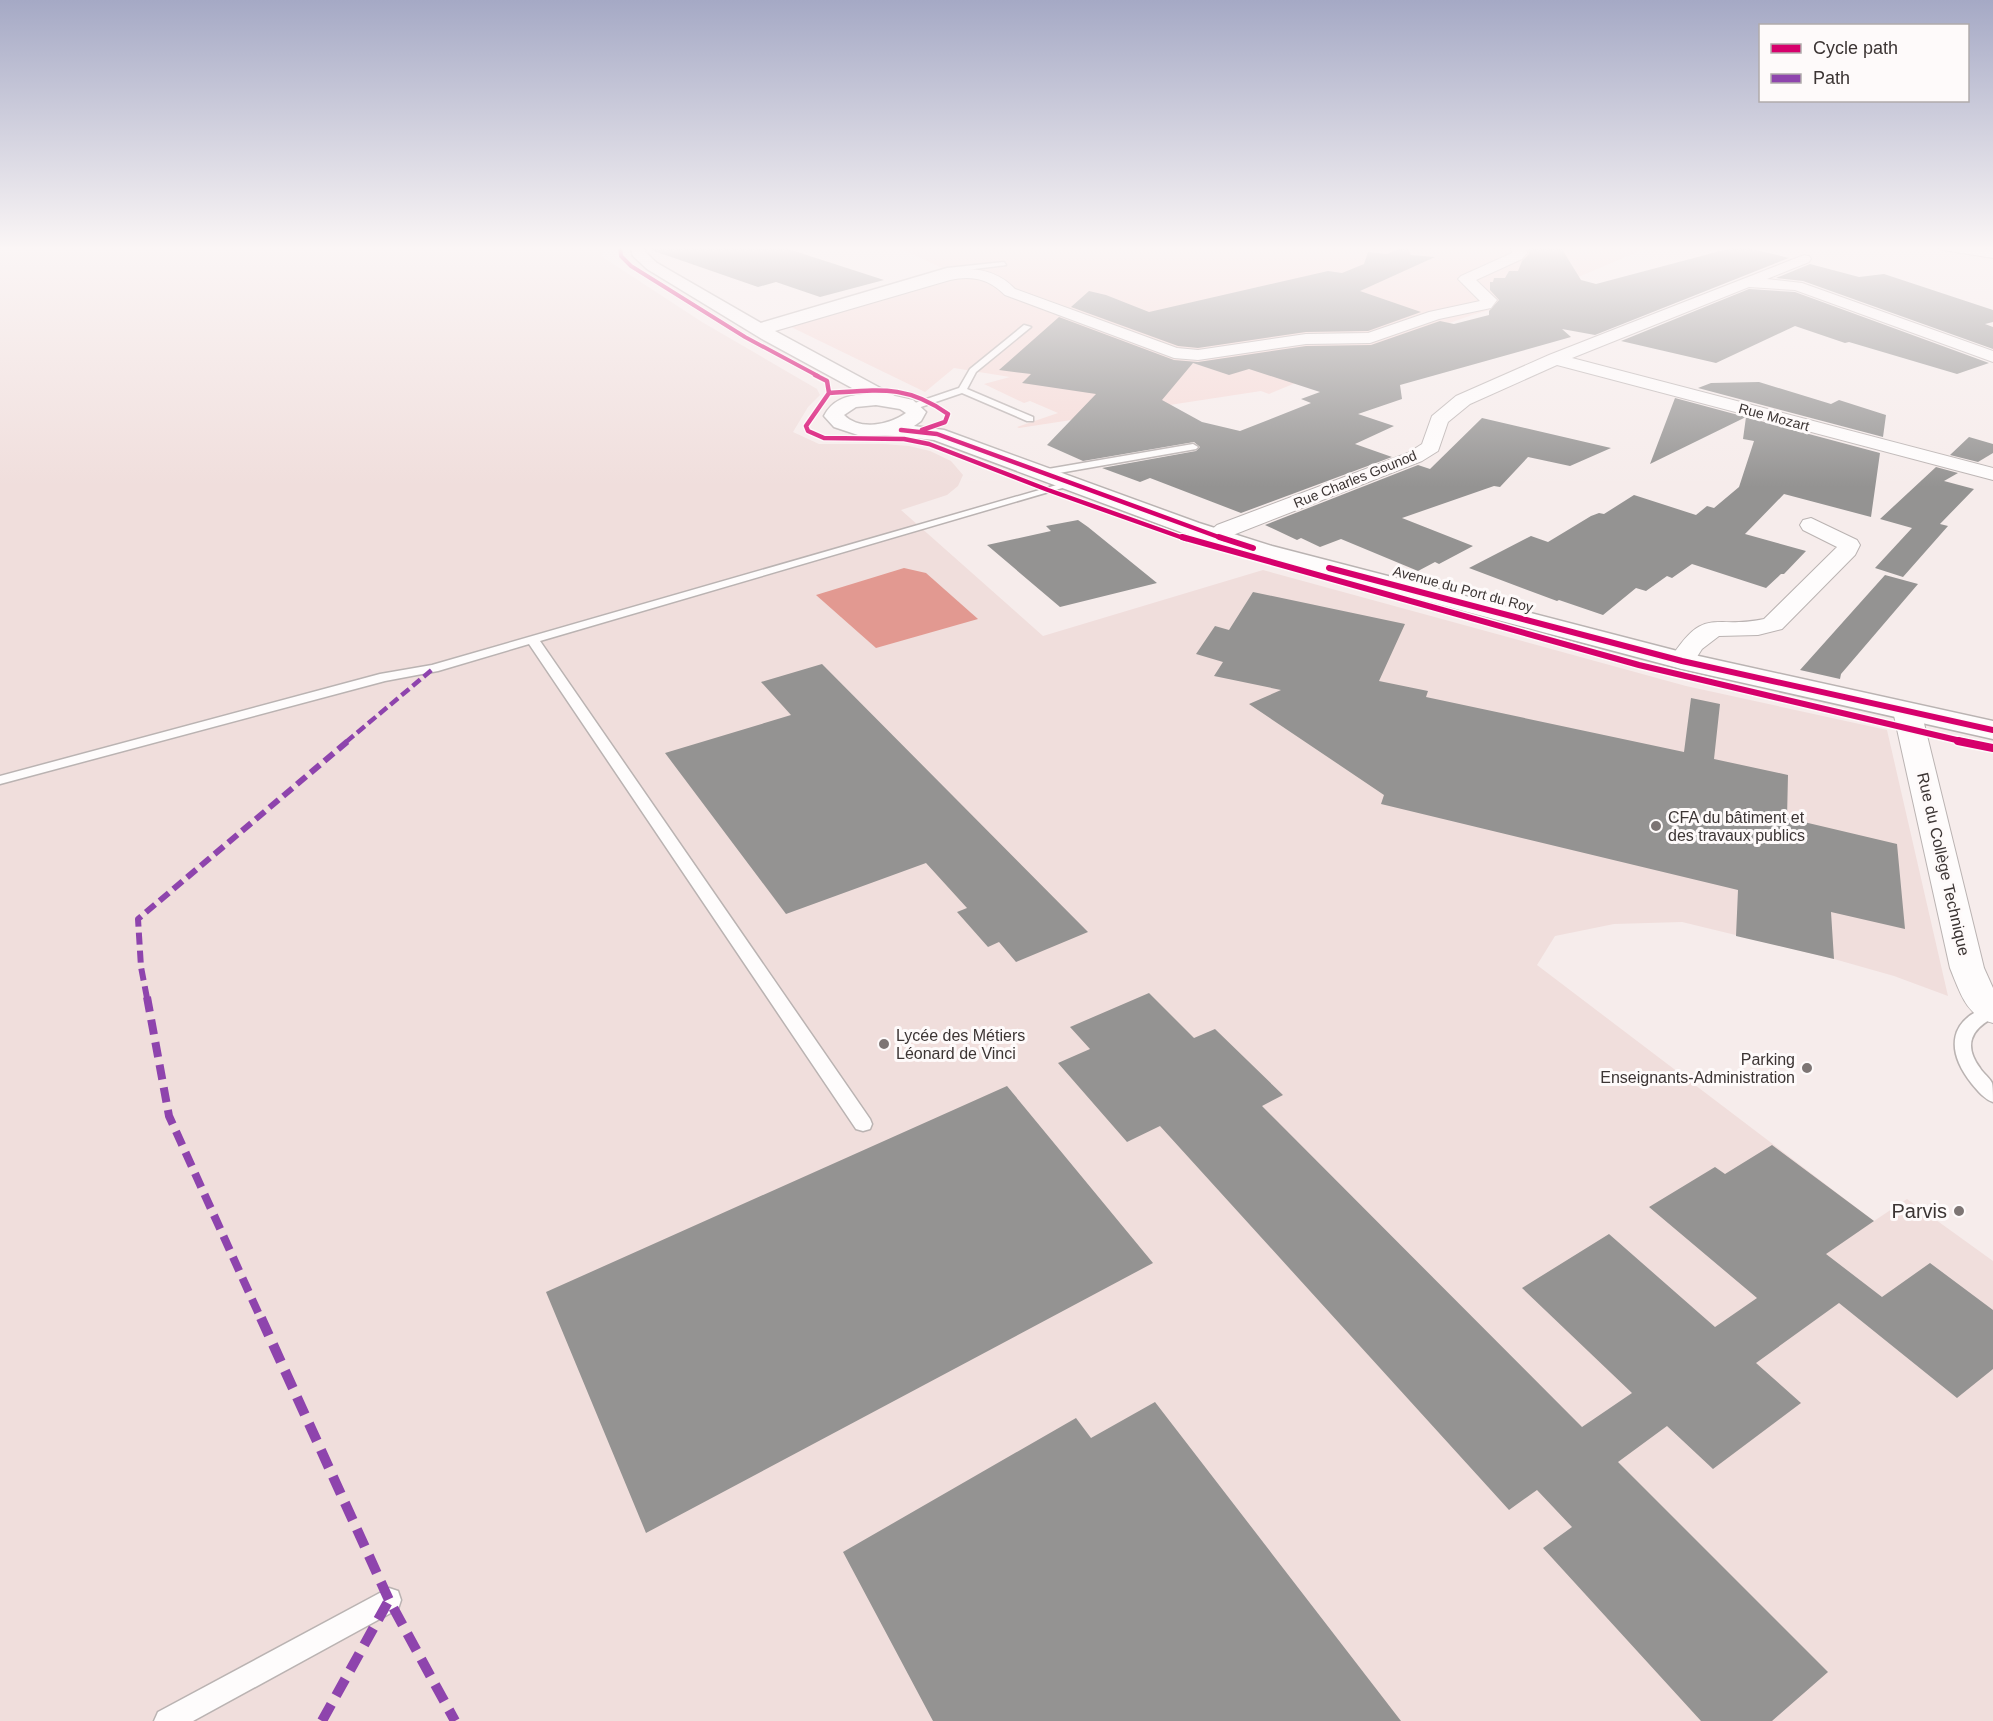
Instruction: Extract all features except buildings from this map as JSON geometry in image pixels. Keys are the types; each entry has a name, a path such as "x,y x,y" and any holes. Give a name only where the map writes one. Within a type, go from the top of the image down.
{"street":[{"path":"751,326 839,373 852,393"},
{"path":"755,329 765,326"},
{"path":"1102,326 1186,355 1215,354 1306,339 1361,340 1402,326"},
{"name":"Rue Charles Gounod","path":"1215,536 1225,530 1415,457 1431,447 1439,420 1463,400 1555,359 1637,326"},
{"path":"1908,326 1993,357"},
{"name":"Rue Mozart","path":"1555,359 1993,474"},
{"name":"Avenue du Port du Roy","path":"937,434 913,412 887,399 852,393 834,416 837,421 856,428 937,434 1215,536 1264,551 1682,661 1993,730"},
{"name":"Avenue du Port du Roy","path":"885,429 908,422 913,412"},
{"path":"1682,661 1692,641 1711,629 1727,626 1757,629 1773,624 1847,550 1849,544 1811,525"},
{"name":"Rue du Collège Technique","path":"1907,711 1967,968 1980,999 1993,1011"}],"lane":[{"path":"755,329 764,326"},
{"path":"913,412 962,390 973,371 1027,327"},
{"path":"962,390 1030,419"},
{"path":"1042,473 1193,447"},
{"path":"0,780 384,677 434,668 1071,484"},
{"path":"532,639 863,1124"},
{"path":"1993,1011 1969,1023 1961,1038 1964,1058 1976,1079 1993,1095"},
{"path":"167,1721 389,1600"}],"shaded area":[{"name":"Lycée des Métiers Léonard de Vinci","path":"0,326 709,326 817,389 820,395 808,407 793,432 819,444 909,446 930,451 951,461 963,475 958,486 947,495 901,510 1043,636 1263,570 1686,686 1887,730 1948,996 1894,976 1834,959 1682,922 1614,924 1555,936 1537,965 1874,1221 1907,1199 1993,1261 1993,1721 0,1721"},
{"path":"790,326 1440,326 1385,346 1269,394 1261,391 1019,428 1017,427 1058,413 1030,401 1024,403 984,384 1010,377 954,368 925,392"},
{"path":"904,568 926,573 978,619 876,648 816,595"}],"marked path":[{"path":"434,668 138,919 141,967 169,1116 389,1600 455,1721"},
{"path":"322,1721 389,1600"}],"cycle path":[{"path":"728,326 827,381 829,393 806,426 808,431 824,438 904,439 929,444 1048,490 1196,542 1639,665 1914,732 1993,748"},
{"path":"829,393 890,389 931,402 948,414 945,422 922,430"},
{"path":"901,430 937,434 1191,528 1253,548"},
{"path":"1329,568 1682,661 1993,730"}],"place":[{"name":"CFA du bâtiment et des travaux publics","path":"1656,826"},
{"name":"Lycée des Métiers Léonard de Vinci","path":"884,1044"},
{"name":"Parking Enseignants-Administration","path":"1807,1068"},
{"name":"Parvis","path":"1959,1211"}]}
